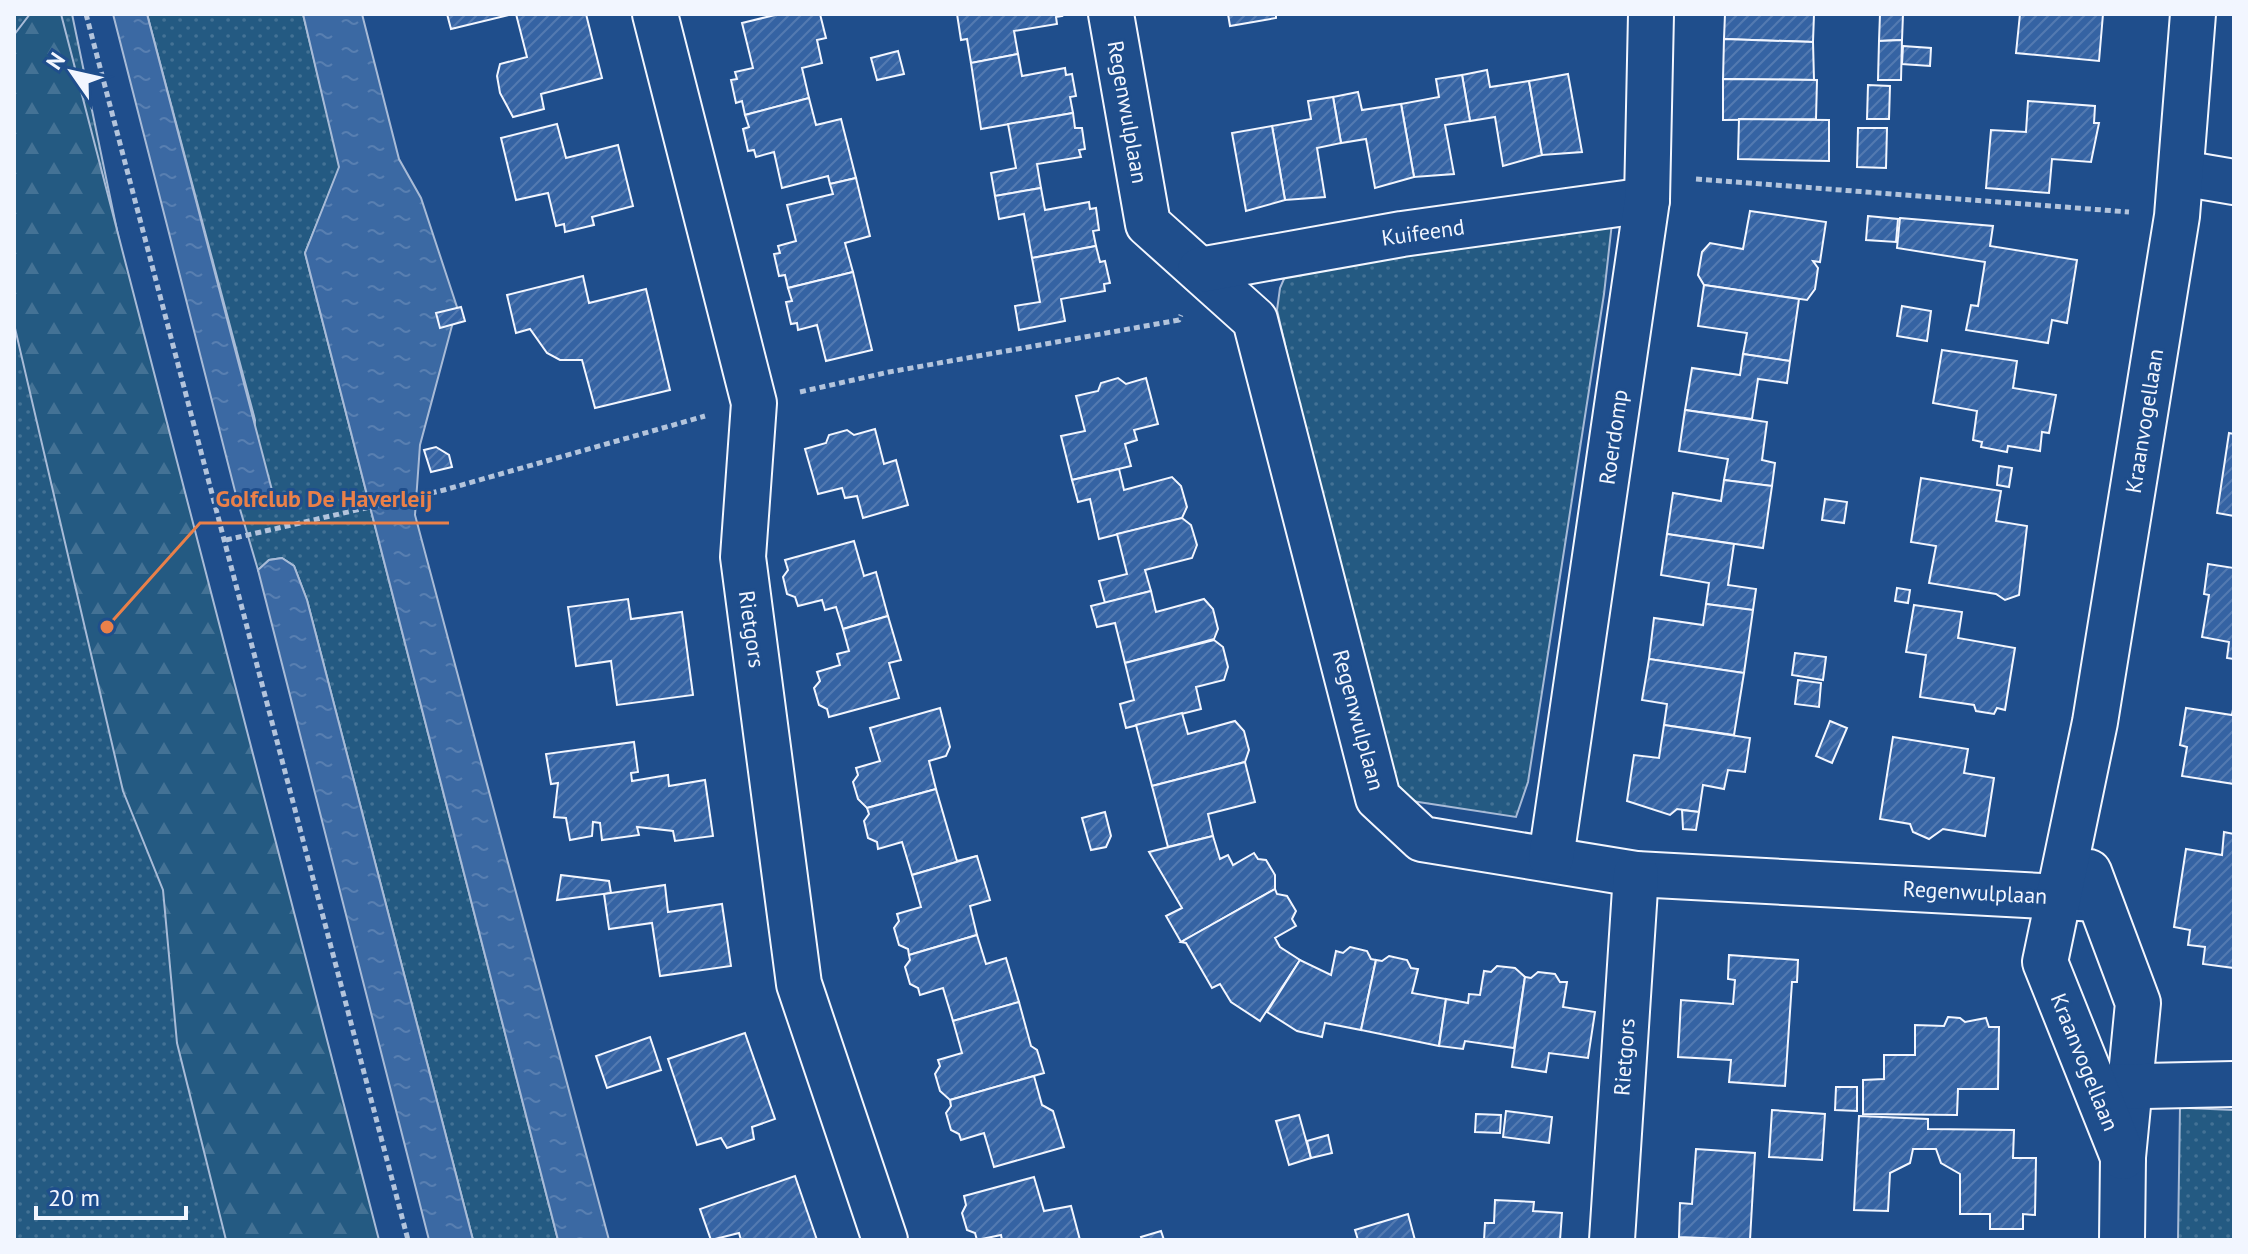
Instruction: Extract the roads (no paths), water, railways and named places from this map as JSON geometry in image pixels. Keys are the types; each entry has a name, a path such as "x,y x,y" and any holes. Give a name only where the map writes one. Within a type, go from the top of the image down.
{"street":[{"name":"Rietgors","path":"655,14 754,403 743,557 799,984 885,1240"},
{"name":"Regenwulplaan","path":"1111,14 1148,224 1255,320 1378,798 1422,839 1636,874 2078,898"},
{"name":"Roerdomp","path":"1551,858 1647,188 1651,14"},
{"name":"Kraanvogellaan","path":"2112,1086 2138,1003 2078,898 2075,826 2177,216 2193,14"},
{"path":"2181,173 2234,182"},
{"name":"Kuifeend","path":"1200,270 1402,234 1519,218 1647,188"},
{"name":"Rietgors","path":"1612,1240 1636,874"},
{"name":"Kraanvogellaan","path":"2078,898 2045,962 2112,1086 2123,1157 2122,1240"},
{"path":"2112,1086 2234,1084"}],"water":[{"path":"113,14 147,14 273,494 262,507 249,507 237,499"},
{"path":"303,14 362,14 399,159 421,198 457,307 420,445 415,515 609,1240 558,1240 305,253 339,167"},
{"path":"282,558 294,566 307,600 473,1240 429,1240 258,570 269,560"}],"place":[{"name":"Golfclub De Haverleij","path":"107,627"}]}
